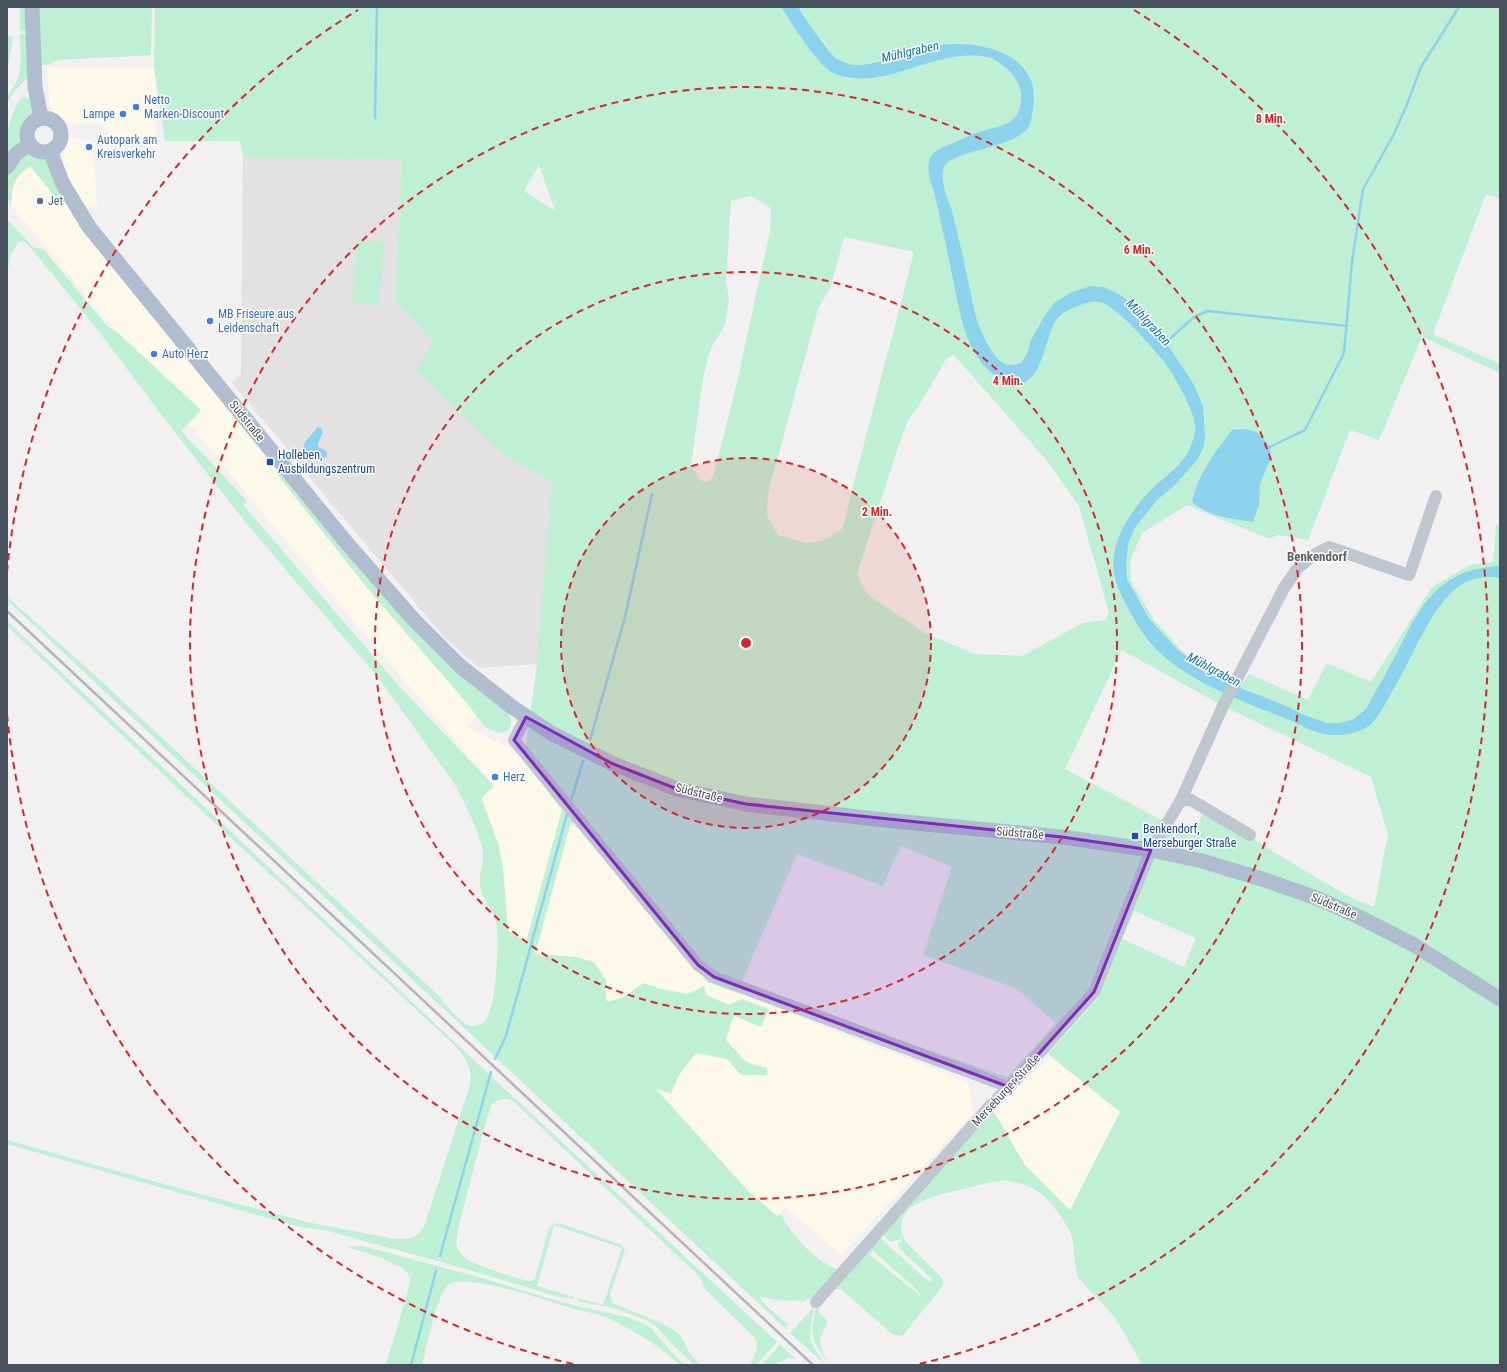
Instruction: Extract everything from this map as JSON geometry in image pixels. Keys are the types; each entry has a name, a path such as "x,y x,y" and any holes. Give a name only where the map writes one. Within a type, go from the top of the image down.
{"main road":[{"path":"32,7 35,87 41,118"},
{"path":"41,118 46,118 57,122 61,133 59,144 50,151 40,151 35,149 30,144 27,136 29,126 32,122 41,118"},
{"path":"7,167 16,154 30,144"},
{"name":"Südstraße","path":"50,151 63,184 89,227 345,541 414,620 460,666 526,717 551,733 611,763 677,789 746,804 884,820 1062,836 1151,850 1202,861 1265,880 1319,899 1359,917 1414,945 1500,999"}],"street":[{"name":"Merseburger Straße","path":"816,1302 989,1107 1009,1088 1094,992 1151,850 1180,800 1223,706 1284,588 1298,569 1315,554 1329,547 1409,575 1436,496"},
{"path":"526,717 514,740 698,965 714,977 1009,1088"},
{"path":"1180,800 1192,800 1250,835"}],"highlighted area":[{"path":"526,717 611,763 677,789 746,804 1062,837 1151,850 1094,992 1009,1087 714,977 698,965 514,740"}],"shaded area":[{"path":"48,67 156,67 156,137 111,136 100,124 75,124 55,114 49,106"},
{"path":"71,137 96,142 94,161 97,206 81,210 72,215 215,392 368,589 478,716 466,727 504,745 516,753 562,810 526,942 508,931 506,898 498,843 481,797 494,786 250,498 189,423 200,410 116,331 11,205 13,183 19,175 30,166 62,163 62,155"},
{"path":"243,157 402,160 395,301 433,342 500,452 553,483 537,664 479,668 445,638 313,482 307,472 231,382 241,375"},
{"path":"571,822 707,982 968,1082 973,1113 841,1255 786,1207 777,1216 749,1192 535,954"},
{"path":"1051,1057 1120,1112 1069,1211 1024,1164 992,1110"}],"green space":[{"path":"20,7 28,7 26,31 20,30"},
{"path":"38,7 152,7 151,55 58,60 48,65 41,65"},
{"path":"155,7 1500,7 1500,199 1486,194 1433,334 1500,364 1500,373 1422,337 1379,440 1350,430 1308,540 1278,535 1269,539 1187,505 1142,533 1130,561 1131,581 1154,620 1186,655 1226,679 1241,686 1249,674 1308,700 1327,663 1371,682 1432,587 1470,565 1493,562 1496,525 1500,525 1500,1365 1142,1365 1111,1313 1079,1278 1076,1270 1073,1243 1070,1233 1048,1200 1039,1192 1020,1183 997,1181 929,1198 908,1210 902,1219 901,1229 906,1242 941,1277 944,1283 903,1335 900,1336 892,1334 841,1289 835,1289 821,1303 818,1310 819,1313 827,1320 821,1336 820,1345 830,1365 814,1341 812,1329 816,1306 878,1236 930,1283 932,1279 898,1247 898,1243 902,1241 902,1239 891,1242 883,1235 993,1110 1024,1164 1070,1210 1120,1112 1048,1054 1098,998 1094,982 1086,997 1011,1079 1007,1079 888,1039 891,1037 1007,1077 1056,1023 1015,988 923,955 952,867 901,846 883,886 797,854 737,993 707,982 529,751 526,744 537,664 552,483 500,452 416,370 433,342 395,301 402,160 243,157 240,141 165,141 154,67","holes":["539,165 555,210 524,191","751,196 771,208 770,231 737,382 713,477 708,482 700,480 691,466 703,378 711,348 725,325 729,299 726,281 731,201","844,237 914,252 842,529 822,541 806,543 778,535 767,516 768,493 818,309 831,286","954,355 1048,462 1079,506 1109,613 1105,620 1083,623 1022,656 975,654 925,633 867,594 857,574 900,441 908,421 925,396 946,359","1271,458 1260,484 1253,522 1225,518 1199,509","1122,650 1223,706 1371,777 1388,835 1374,907 1354,899 1322,881 1205,810 1192,836 1065,769","1134,911 1196,938 1184,967 1122,939","872,1250 914,1287 924,1299 870,1255"]},
{"path":"20,34 25,34 25,36 28,37 28,77 14,92 7,103 8,96 17,81 19,73"},
{"path":"7,36 13,37 7,72"},
{"path":"23,97 31,99 32,118 25,129 21,142 7,157 10,120 20,99"},
{"path":"29,153 43,158 48,164 66,198 64,202 60,203 30,166 14,182 11,205 7,194 8,177 15,164"},
{"path":"7,219 33,247 44,250 107,326 116,331 201,410 181,431 247,501 244,506 400,687 494,786 481,798 498,843 503,868 508,931 526,942 562,810 550,794 552,793 574,819 573,825 571,822 535,954 576,957 594,962 606,981 606,999 608,1002 623,997 644,983 661,989 688,994 704,986 706,995 729,1005 742,999 769,1009 761,1027 735,1016 732,1020 726,1040 746,1062 767,1068 767,1075 741,1075 727,1059 696,1053 679,1075 671,1094 655,1088 749,1192 777,1216 780,1214 791,1231 814,1255 840,1270 818,1294 800,1303 801,1300 790,1301 769,1299 759,1296 763,1303 787,1324 787,1330 7,600 7,597 87,668 438,995 462,1021 474,1026 485,1021 492,1003 496,973 498,943 496,922 480,886 483,853 480,839 470,814 454,783 378,677 238,513 100,333 24,241 18,242 11,255 7,273"},
{"path":"358,240 384,242 378,305 352,303"},
{"path":"280,472 505,709 511,720 511,725 508,731 499,733 485,727 466,702 368,589 277,474"},
{"path":"7,621 477,1063 777,1342 756,1365 749,1365 756,1352 757,1345 755,1338 705,1289 699,1276 514,1102 508,1099 501,1099 492,1104 486,1121 457,1233 457,1247 460,1253 480,1266 532,1281 535,1278 549,1228 553,1224 562,1224 622,1245 625,1250 610,1294 612,1303 661,1323 677,1332 689,1352 700,1365 694,1365 657,1327 649,1321 614,1308 580,1302 578,1298 603,1305 622,1248 554,1225 537,1286 574,1297 573,1299 559,1297 463,1268 324,1230 300,1227 7,1144 7,1140 185,1190 307,1222 394,1239 407,1239 418,1234 424,1227 469,1088 470,1078 467,1061 457,1048 189,799 7,626"},
{"path":"363,1246 478,1277 565,1303 627,1317 651,1328 676,1357 685,1365 680,1365 648,1340 602,1316 508,1289 471,1282 457,1282 448,1285 440,1299 432,1322 422,1365 386,1365 407,1294 410,1278 407,1272 401,1267 379,1257 347,1247"},
{"path":"814,1307 810,1332 812,1344 826,1365 790,1333"},
{"path":"780,1345 796,1359 788,1358 774,1365 762,1365"}],"water":[{"name":"Mühlgraben","path":"781,7 798,7 816,34 833,55 838,60 849,64 867,64 934,46 962,44 992,49 1006,55 1018,63 1028,74 1033,87 1034,98 1032,116 1028,128 1020,135 1009,141 958,157 949,161 944,167 943,183 952,211 975,312 981,331 993,353 1003,363 1014,365 1021,363 1027,354 1031,340 1054,303 1070,293 1090,286 1104,287 1120,295 1135,306 1160,333 1194,385 1203,406 1205,438 1203,448 1198,459 1175,485 1158,499 1134,529 1128,544 1126,564 1127,579 1148,617 1178,650 1222,681 1284,705 1304,715 1327,723 1340,723 1354,719 1366,709 1412,624 1429,599 1439,588 1451,579 1465,573 1482,568 1500,566 1500,578 1483,577 1469,581 1457,588 1446,598 1429,623 1384,706 1371,724 1350,734 1341,735 1320,733 1244,702 1208,685 1174,665 1148,640 1137,624 1123,599 1116,582 1114,574 1115,549 1121,531 1140,502 1157,484 1180,464 1188,452 1195,433 1195,427 1191,409 1187,400 1166,365 1150,345 1123,317 1106,304 1099,302 1090,302 1065,312 1056,320 1052,327 1038,369 1027,381 1022,384 1010,383 994,375 981,362 974,351 965,330 960,311 928,165 932,154 941,148 975,133 1002,126 1013,119 1020,107 1021,98 1020,87 1015,77 1003,65 994,59 983,56 954,57 939,60 881,77 856,78 840,76 827,69 820,62 805,43"},
{"path":"318,427 321,428 323,432 318,447 326,451 327,455 325,458 314,458 305,452 304,448 304,444"},
{"path":"1246,429 1258,433 1270,447 1271,458 1260,484 1259,505 1253,522 1213,514 1198,507 1192,502 1198,482 1219,447 1232,430"}],"waterway":[{"path":"375,118 377,7"},
{"path":"1270,447 1305,430 1344,353 1352,262 1363,189 1393,136 1421,67 1459,7"},
{"name":"Mühlgraben","path":"1164,344 1194,317 1208,311 1347,326"},
{"path":"590,740 625,617 652,494"},
{"path":"571,801 583,761"},
{"path":"495,1059 506,1036 567,814"},
{"path":"440,1256 491,1072"},
{"path":"411,1365 436,1271"}],"railway":[{"path":"7,611 813,1365"}],"place":[{"name":"Netto Marken-Discount","path":"136,107"},
{"name":"Lampe","path":"123,114"},
{"name":"Autopark am Kreisverkehr","path":"89,147"},
{"name":"Jet","path":"40,201"},
{"name":"MB Friseure aus Leidenschaft","path":"210,321"},
{"name":"Auto Herz","path":"154,354"},
{"name":"Holleben, Ausbildungszentrum","path":"270,462"},
{"name":"Herz","path":"495,777"},
{"name":"Benkendorf, Merseburger Straße","path":"1135,836"}],"district":[{"name":"Benkendorf","path":"1317,556"}]}
